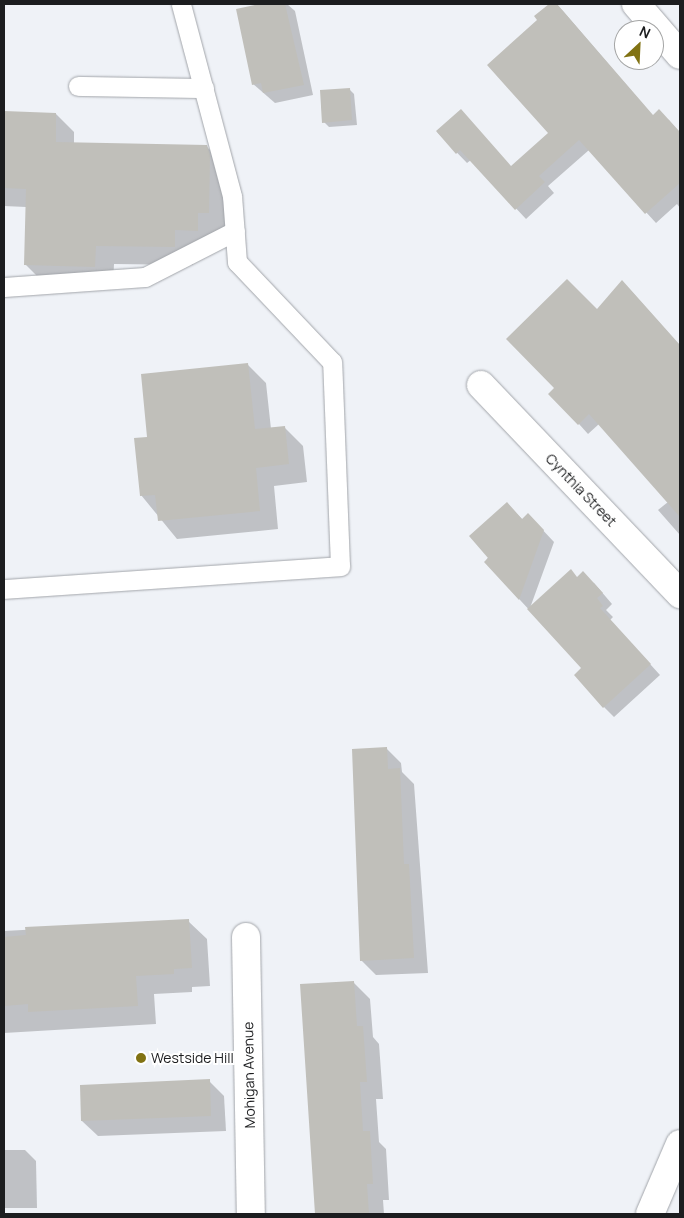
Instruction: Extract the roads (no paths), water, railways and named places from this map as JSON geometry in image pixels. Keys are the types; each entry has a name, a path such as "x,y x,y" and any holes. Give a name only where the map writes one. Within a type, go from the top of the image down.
{"street":[{"path":"636,4 680,56"},
{"name":"Cynthia Street","path":"481,385 680,594"},
{"name":"Mohigan Avenue","path":"246,937 252,1214"},
{"path":"650,1214 680,1144"}],"lane":[{"path":"4,589 340,566 332,362 237,262 232,196 181,4"},
{"path":"78,86 204,88"},
{"path":"4,287 145,277 235,231"}],"place":[{"name":"Westside Hill","path":"141,1058"}]}
